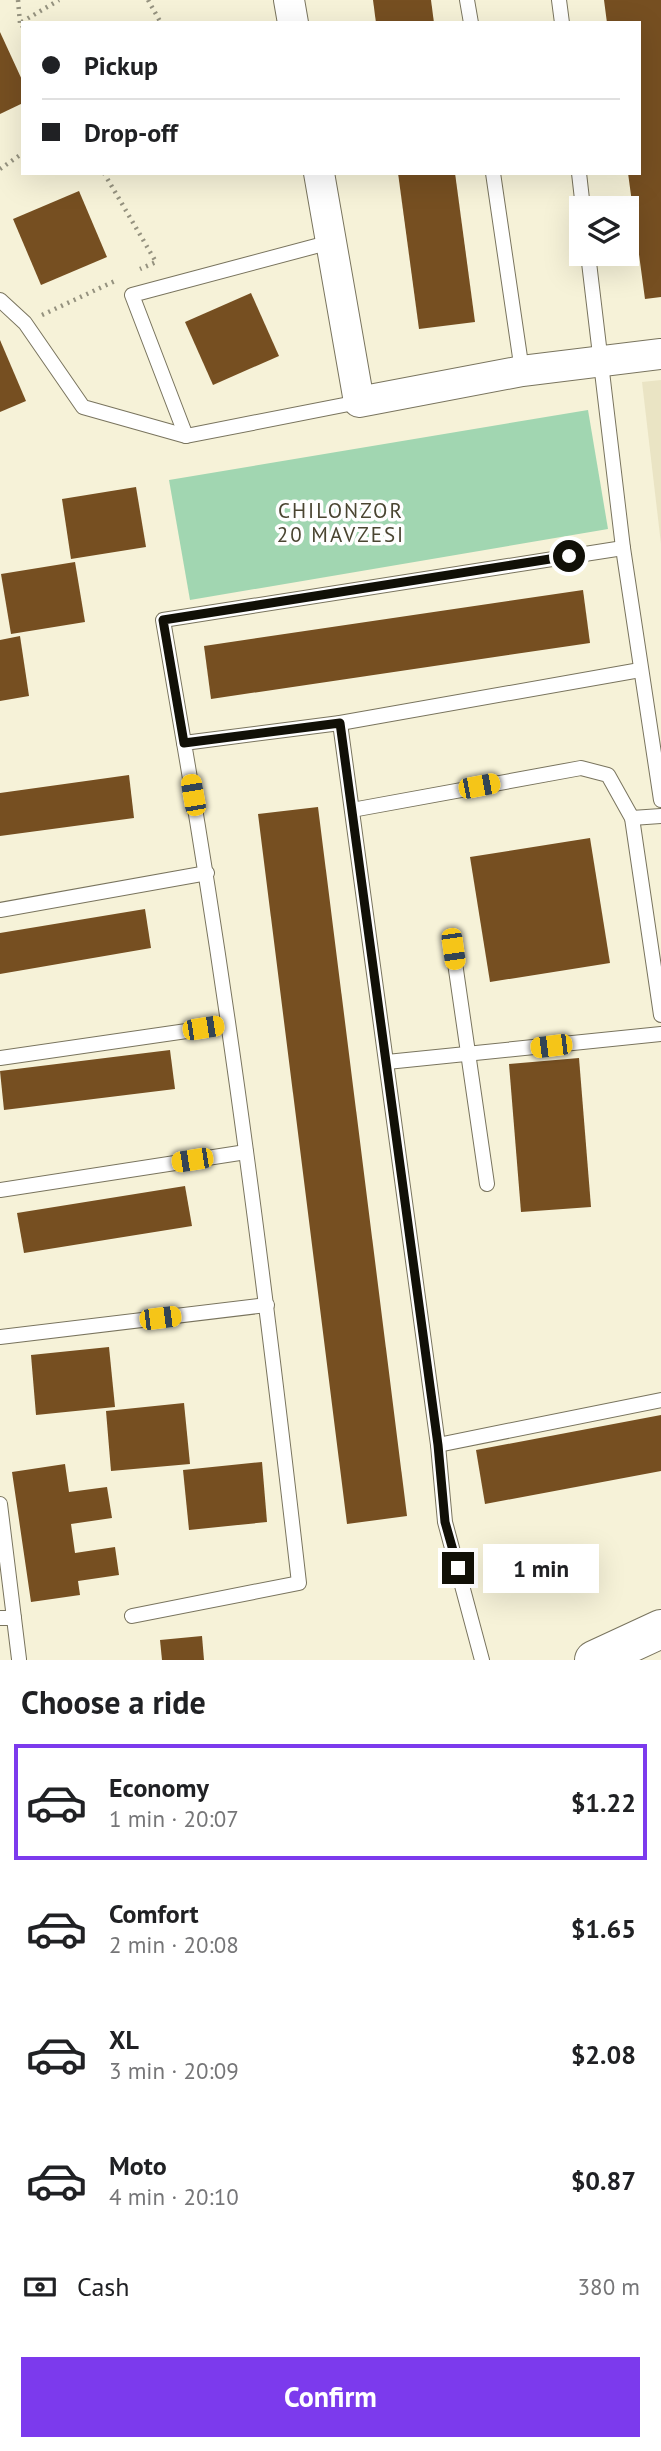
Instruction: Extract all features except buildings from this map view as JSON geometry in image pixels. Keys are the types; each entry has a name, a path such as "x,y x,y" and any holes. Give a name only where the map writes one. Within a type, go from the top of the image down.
{"main road":[{"path":"594,1660 661,1629"}],"street":[{"path":"289,0 293,21"},
{"path":"319,175 359,402 522,371 661,354"}],"lane":[{"path":"467,0 471,21"},
{"path":"559,0 562,21"},
{"path":"493,175 522,371"},
{"path":"579,175 582,196"},
{"path":"186,436 132,295 331,242"},
{"path":"589,266 623,548 661,800"},
{"path":"0,300 25,323 83,407 186,436 359,402"},
{"path":"132,1616 299,1583 267,1305 207,873 163,620 623,548"},
{"path":"184,743 340,723 640,670"},
{"path":"340,723 438,1445 445,1522 482,1660"},
{"path":"352,810 581,768 596,769 608,775 632,818 661,1015"},
{"path":"632,818 661,816"},
{"path":"0,910 207,873"},
{"path":"453,949 487,1184"},
{"path":"0,1058 228,1025"},
{"path":"387,1062 468,1056 661,1034"},
{"path":"0,1189 246,1152"},
{"path":"0,1337 267,1305"},
{"path":"438,1445 661,1400"},
{"path":"0,1504 7,1618 19,1659"}],"path":[{"path":"18,0 21,21"},
{"path":"28,21 59,0"},
{"path":"148,0 160,21"},
{"path":"0,169 21,154"},
{"path":"105,175 156,262 132,273"},
{"path":"25,323 120,279"}],"shaded area":[{"path":"661,380 661,544 642,382"}],"green space":[{"path":"588,410 608,529 190,600 169,480"}],"district":[{"name":"CHILONZOR 20 MAVZESI","path":"341,522"}],"route":[{"path":"458,1568 445,1522 438,1445 340,723 184,743 163,620 569,556"}]}
